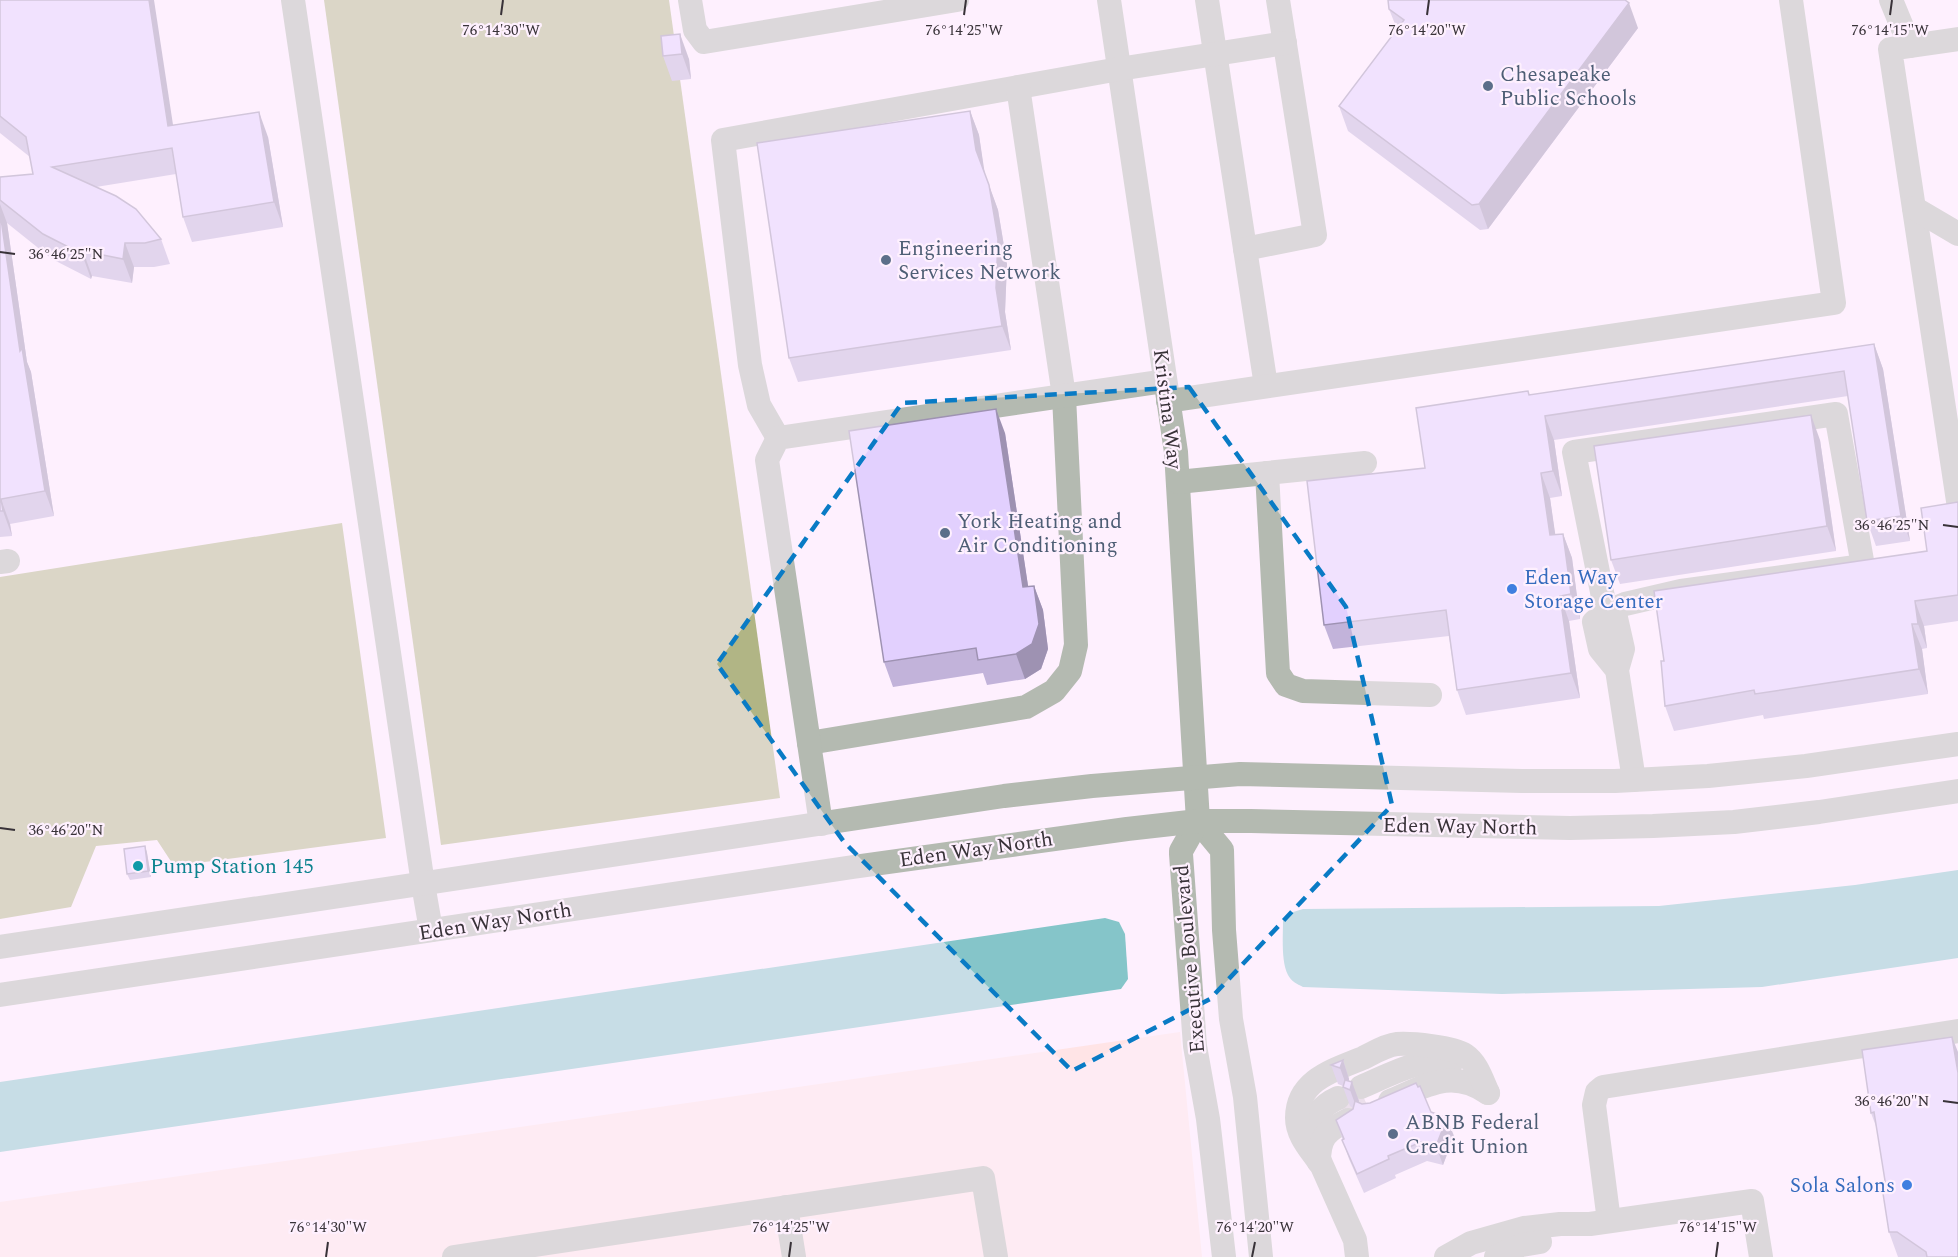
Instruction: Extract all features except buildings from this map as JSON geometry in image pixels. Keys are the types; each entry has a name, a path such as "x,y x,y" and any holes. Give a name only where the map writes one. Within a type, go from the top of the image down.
{"street":[{"path":"293,0 431,930"},
{"path":"690,0 695,30 704,42 957,0"},
{"name":"Kristina Way","path":"1109,0 1176,452 1198,822"},
{"path":"1207,0 1266,386"},
{"path":"1245,249 1315,235 1278,0"},
{"path":"778,438 1064,396 1266,386 1834,303 1791,0"},
{"path":"1891,0 1910,46"},
{"path":"1958,39 1890,49 1914,208 1954,441 1958,501"},
{"path":"778,438 759,405 750,365 723,140 1119,69 1285,43"},
{"path":"809,743 1026,707 1054,691 1070,671 1076,645 1064,396 1018,87"},
{"path":"1914,208 1958,234"},
{"path":"1605,612 1574,452 1836,414 1863,566 1682,591 1625,604 1605,612 1594,622 1600,649 1617,669 1634,780"},
{"path":"778,438 767,460 821,824"},
{"path":"1178,483 1365,463"},
{"path":"1267,474 1278,673 1286,685 1303,691 1430,695"},
{"path":"0,947 1004,796 1240,774 1522,781 1634,780 1708,776 1806,766 1958,744"},
{"name":"Eden Way North","path":"0,995 1033,840 1198,822 1570,828 1653,826 1734,822 1820,812 1958,791"},
{"name":"Executive Boulevard","path":"1224,1257 1208,1119 1195,1046 1180,851 1198,822 1222,850 1224,930 1232,1019 1245,1097 1261,1257"},
{"path":"1599,1223 1594,1105 1597,1092 1603,1087 1958,1031"},
{"path":"1314,1150 1302,1138 1297,1117 1299,1103 1305,1091 1322,1075 1396,1044 1459,1052 1466,1055 1482,1080"},
{"path":"1413,1052 1460,1058 1482,1080 1468,1082 1454,1079 1444,1080 1364,1093 1413,1052"},
{"path":"1314,1150 1321,1144 1340,1104 1319,1095 1311,1106 1307,1118 1314,1150 1355,1240 1357,1257"},
{"path":"454,1257 586,1247 786,1207 983,1178 996,1257"},
{"path":"1446,1257 1472,1243 1524,1228 1599,1223 1752,1201 1761,1257"},
{"path":"786,1207 794,1257"},
{"path":"1496,1257 1521,1245 1551,1249 1599,1223"},
{"path":"1524,1228 1551,1249"}],"highlighted area":[{"path":"1189,387 1346,607 1392,805 1210,999 1072,1071 844,842 717,664 902,403"}],"shaded area":[{"path":"1180,1032 1202,1257 0,1257 0,1202"}],"green space":[{"path":"324,0 669,0 780,798 441,845"},
{"path":"342,523 386,838 174,866 157,840 96,846 71,907 0,919 0,577"}],"water":[{"path":"1958,870 1958,958 1762,987 1502,994 1303,987 1289,977 1284,963 1283,921 1290,913 1303,909 1659,906 1855,885"},
{"path":"1105,918 1119,922 1125,934 1128,979 1121,989 0,1152 0,1082"}],"tunnel":[{"path":"1343,1110 1367,1099"}],"place":[{"name":"Chesapeake Public Schools","path":"1488,86"},
{"name":"Engineering Services Network","path":"886,260"},
{"name":"York Heating and Air Conditioning","path":"945,533"},
{"name":"Eden Way Storage Center","path":"1512,589"},
{"name":"Pump Station 145","path":"138,866"},
{"name":"ABNB Federal Credit Union","path":"1393,1134"},
{"name":"Sola Salons","path":"1907,1185"}]}
